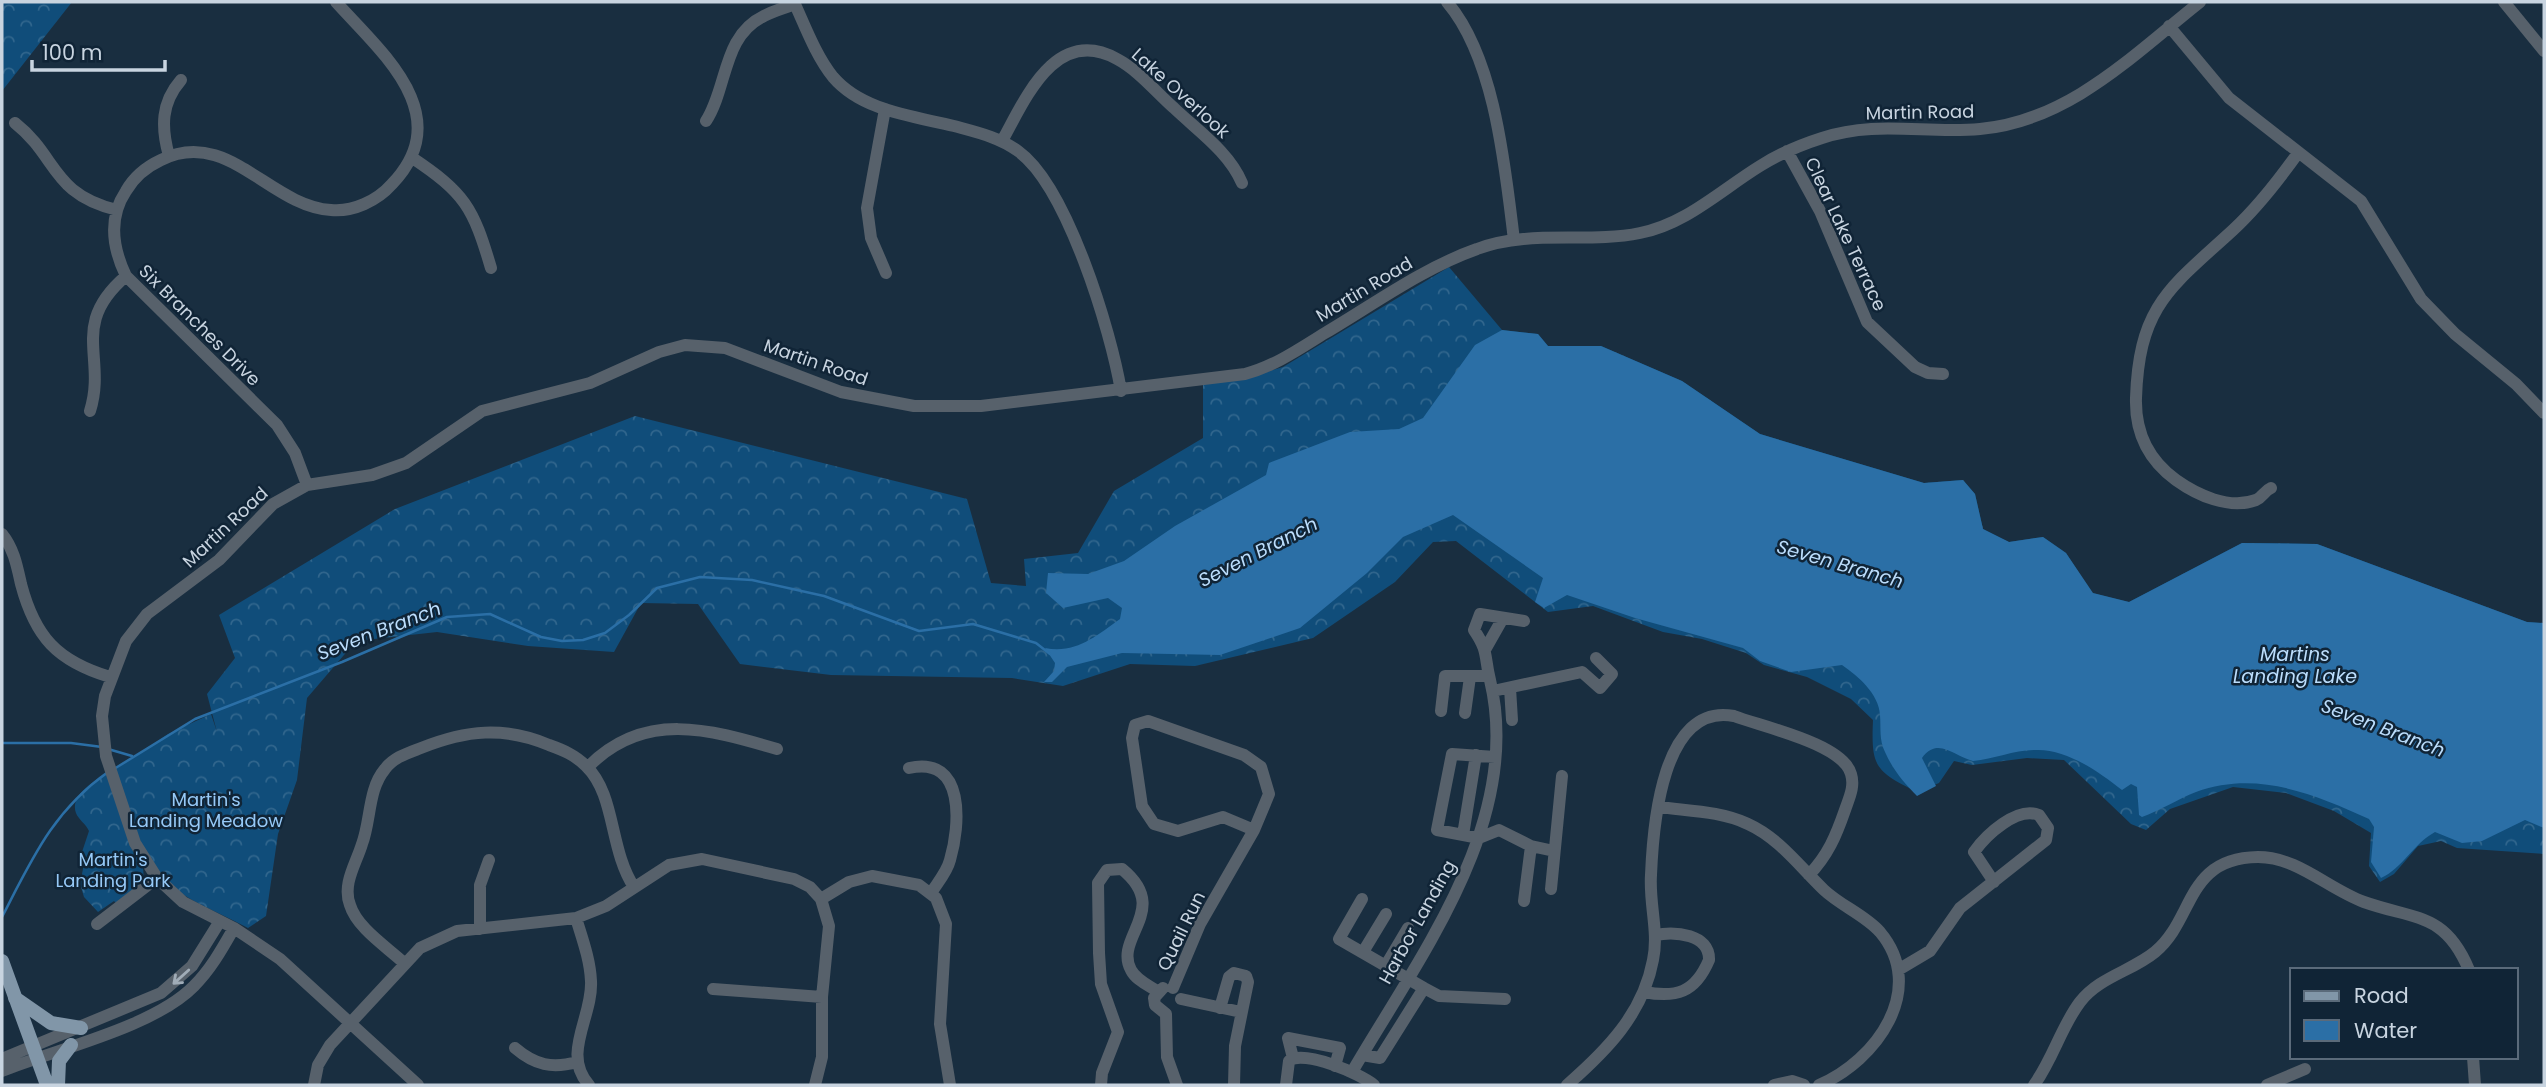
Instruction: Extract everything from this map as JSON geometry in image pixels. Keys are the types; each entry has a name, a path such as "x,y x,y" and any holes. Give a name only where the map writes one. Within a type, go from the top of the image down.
{"main road":[{"path":"2,961 47,1085"},
{"path":"15,998 51,1023 81,1028"},
{"path":"58,1085 59,1061 71,1045"}],"street":[{"name":"Six Branches Drive","path":"307,485 296,453 277,425 126,276 114,244 117,210 136,176 169,156 194,151 220,156 302,203 333,211 357,207 380,195 397,179 411,157 417,123 410,89 401,73 336,2"},
{"path":"1447,2 1460,16 1477,50 1497,125 1514,240"},
{"name":"Martin Road","path":"418,1085 280,959 234,928 183,902 157,878 135,843 106,756 102,716 110,677 126,641 147,614 219,560 273,504 307,485 393,469 419,456 482,411 590,383 659,352 685,345 725,348 841,391 914,406 981,406 1121,391 1265,368 1448,260 1480,247 1514,240 1622,236 1657,229 1686,215 1787,151 1823,137 1863,129 1899,126 1978,129 2031,119 2083,94 2200,2"},
{"path":"2504,2 2544,51"},
{"path":"706,121 716,103 729,55 741,35 762,16 795,3 832,75 856,96 885,109 1002,141 1032,163 1053,194 1105,317 1121,391"},
{"path":"2169,26 2228,98 2361,201 2421,299 2455,334 2516,384 2544,413"},
{"name":"Lake Overlook","path":"1002,141 1046,68 1071,54 1100,52 1116,58 1140,77 1229,160 1242,183"},
{"path":"169,156 163,114 169,96 181,80"},
{"path":"885,109 867,208 871,238 886,274"},
{"path":"15,123 31,138 68,187 90,201 117,210"},
{"name":"Clear Lake Terrace","path":"1787,151 1820,211 1867,322 1915,367 1928,373 1943,374"},
{"path":"2272,488 2253,501 2225,501 2196,493 2166,472 2150,454 2139,432 2136,412 2137,376 2147,330 2168,290 2187,268 2253,210 2298,153"},
{"path":"411,157 445,180 465,201 479,227 491,268"},
{"path":"89,411 94,393 91,345 94,323 106,297 126,276"},
{"path":"2,534 13,552 27,608 43,636 72,663 110,677"},
{"name":"Harbor Landing","path":"1352,1072 1457,892 1479,838 1492,789 1495,757 1493,691 1486,648 1474,630 1480,614 1524,621"},
{"path":"1486,648 1503,618"},
{"path":"1493,691 1582,672 1600,688 1612,674 1596,658"},
{"path":"1441,711 1445,676 1489,676"},
{"path":"1465,713 1470,677"},
{"path":"1510,688 1512,720"},
{"path":"1567,1085 1614,1041 1644,992 1653,960 1655,935 1650,876 1664,778 1673,754 1694,725 1708,715 1734,716 1820,744 1846,763 1852,786 1832,846 1809,875"},
{"name":"Quail Run","path":"1181,999 1173,988 1200,923 1255,830 1269,794 1266,775 1253,760 1147,721 1135,726 1132,738 1142,806 1154,824 1178,831 1223,817 1255,830"},
{"path":"404,963 357,919 347,895 349,878 367,831 375,787 387,766 402,756 447,738 490,730 535,739 568,752 587,767 603,792 618,858 634,887"},
{"path":"587,767 618,742 654,731 707,730 777,749"},
{"path":"1495,757 1452,754 1437,830 1479,838 1499,830 1531,846 1554,850"},
{"path":"1463,835 1476,755"},
{"path":"909,768 924,766 938,771 951,784 957,800 950,860 931,893"},
{"path":"1551,889 1562,776"},
{"path":"1659,807 1721,815 1748,824 1775,841 1809,875 1879,932 1891,948 1898,970 1897,1002 1880,1039 1849,1070 1819,1085"},
{"path":"1898,970 1930,951 1960,908 1994,882 2046,840 2048,828 2039,815 2027,812 2015,817 1983,840 1974,852 1994,882"},
{"path":"1524,901 1531,846"},
{"path":"2034,1085 2053,1056 2080,1001 2099,984 2158,950 2172,932 2197,885 2217,869 2244,859 2267,858 2290,863 2348,897 2433,922 2461,950 2468,968"},
{"path":"314,1085 324,1055 349,1023 404,963 420,948 437,938 480,929 576,918 606,906 669,865 702,859 794,879 810,887 821,900 829,926 822,996 822,1058 815,1085"},
{"path":"480,929 480,885 489,860"},
{"path":"1101,1085 1102,1073 1118,1032 1101,984 1098,953 1098,883 1107,870 1122,869 1140,891 1143,909 1129,947 1128,962 1136,977 1157,991"},
{"path":"821,900 849,882 872,876 896,878 931,893 942,906 946,924 940,1024 950,1085"},
{"path":"97,924 157,878"},
{"path":"1362,899 1339,939 1439,996 1504,999"},
{"path":"1363,952 1386,914"},
{"path":"576,918 592,983 577,1062 589,1085"},
{"path":"2,1071 81,1028 146,1001 169,987 192,966 220,921"},
{"path":"2,1059 71,1045 144,1019 176,1002 207,973 234,928"},
{"path":"1386,965 1408,928"},
{"path":"1644,992 1666,996 1681,993 1692,985 1709,960 1708,948 1699,940 1675,933 1655,935"},
{"path":"1220,1008 1228,977 1240,972 1248,982 1235,1046 1234,1085"},
{"path":"1173,988 1165,986 1157,991 1155,1005 1166,1014 1167,1057 1177,1085"},
{"path":"1362,1055 1380,1058 1423,988"},
{"path":"713,989 822,996"},
{"path":"1166,1014 1177,1010 1181,999 1241,1012"},
{"path":"1293,1058 1287,1038 1340,1048 1335,1066"},
{"path":"515,1048 528,1059 544,1065 560,1066 577,1062"},
{"path":"1293,1058 1335,1066 1374,1085"},
{"path":"1286,1085 1287,1064 1293,1058"},
{"path":"2473,1059 2475,1085"},
{"path":"2267,1085 2305,1069"},
{"path":"1773,1085 1792,1081 1804,1085"}],"green space":[{"path":"2,2 72,2 2,91"},
{"name":"Martin's Landing Meadow","path":"1449,267 1502,330 1538,334 1548,346 1601,346 1682,381 1760,434 1924,483 1963,480 1975,494 1983,529 2009,542 2043,537 2066,553 2092,593 2129,602 2242,543 2317,544 2527,622 2544,623 2544,854 2457,848 2441,841 2418,846 2394,874 2380,882 2369,866 2371,833 2334,811 2286,793 2233,787 2170,809 2146,830 2131,824 2064,760 2027,758 1972,765 1954,761 1939,783 1917,792 1892,778 1878,766 1873,748 1873,720 1851,699 1807,677 1764,665 1746,653 1702,639 1663,632 1593,606 1548,612 1456,541 1433,542 1395,582 1313,638 1195,666 1130,664 1063,686 1012,678 831,675 740,664 698,604 641,603 614,652 528,646 437,632 356,641 307,698 297,780 278,834 266,916 248,928 191,899 154,871 140,848 113,771 168,734 211,714 217,732 207,694 235,658 219,615 395,509 635,416 967,499 991,583 1026,586 1024,559 1078,553 1114,491 1203,438 1203,382 1239,380 1283,367"},
{"name":"Martin's Landing Park","path":"110,771 143,867 144,882 116,903 114,901 98,912 84,897 80,884 82,852 89,831 77,815 75,806 86,788"}],"water":[{"name":"Martins Landing Lake","path":"1502,330 1538,334 1548,346 1601,346 1682,381 1760,434 1924,483 1963,480 1975,494 1983,529 2009,542 2043,537 2066,553 2093,593 2129,602 2242,543 2317,544 2527,622 2544,623 2544,828 2525,820 2482,841 2462,843 2435,832 2389,874 2381,878 2371,862 2374,827 2369,819 2306,794 2263,784 2241,783 2196,792 2142,817 2139,815 2137,787 2131,784 2122,790 2093,769 2061,754 2030,750 1973,761 1940,748 1928,752 1922,758 1936,786 1917,796 1899,776 1885,752 1879,707 1872,693 1842,665 1791,672 1760,661 1743,648 1635,618 1567,595 1544,608 1535,602 1543,578 1453,515 1403,537 1367,573 1300,628 1220,655 1122,653 1067,667 1052,682 1044,682 1054,671 1055,663 1045,648 1066,648 1085,642 1120,619 1122,608 1108,598 1063,608 1046,593 1048,573 1088,574 1124,561 1175,526 1266,475 1269,463 1350,432 1399,429 1423,418 1475,345"}],"waterway":[{"name":"Seven Branch","path":"114,769 195,719 342,662 447,617 490,614 541,637 562,641 583,640 605,633 657,588 700,577 752,580 824,596 919,631 973,624 1036,643 1050,654"},
{"name":"Seven Branch","path":"2,743 71,743 102,747"},
{"name":"Seven Branch","path":"108,749 132,756"},
{"path":"2,917 34,856 58,820 72,803 108,772"}]}
